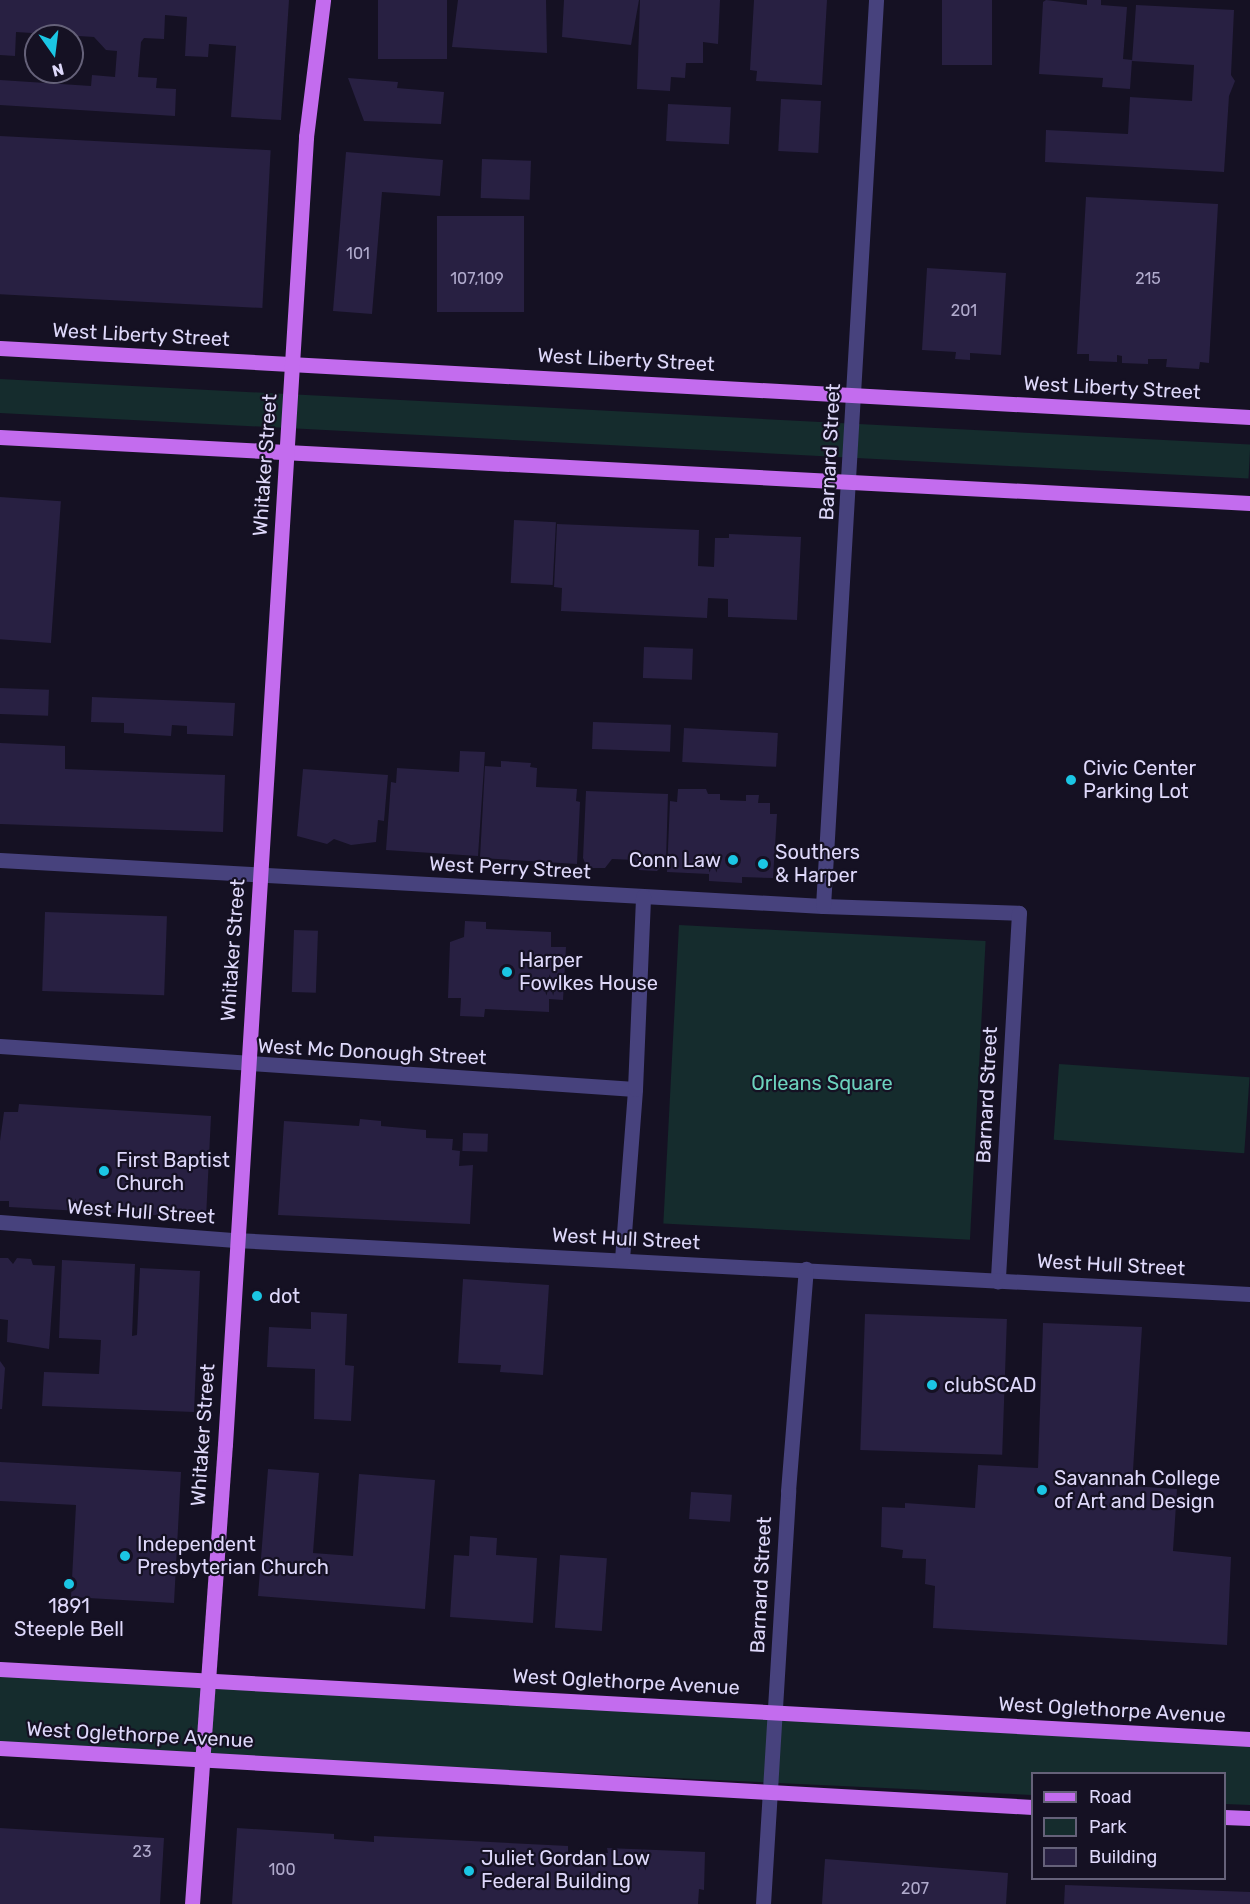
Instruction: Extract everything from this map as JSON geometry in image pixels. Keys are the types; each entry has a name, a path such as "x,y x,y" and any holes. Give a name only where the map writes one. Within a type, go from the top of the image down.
{"main road":[{"name":"Whitaker Street","path":"192,1904 206,1680 225,1444 235,1240 306,137 323,0"},
{"name":"West Liberty Street","path":"0,348 853,393 1250,417"},
{"path":"0,437 1250,503"},
{"name":"West Oglethorpe Avenue","path":"0,1669 1250,1739"},
{"name":"West Oglethorpe Avenue","path":"0,1748 1031,1807"},
{"path":"1226,1817 1250,1818"}],"street":[{"name":"Barnard Street","path":"823,906 851,483 853,393 876,0"},
{"name":"West Perry Street","path":"0,860 823,906 1019,913"},
{"path":"622,1259 635,1089 643,896"},
{"name":"Barnard Street","path":"998,1281 1019,913"},
{"name":"West Mc Donough Street","path":"0,1046 246,1065 635,1089"},
{"name":"West Hull Street","path":"0,1222 235,1240 1250,1294"},
{"name":"Barnard Street","path":"763,1904 806,1269"}],"green space":[{"path":"0,379 1250,445 1249,478 0,413"},
{"name":"Orleans Square","path":"679,925 986,941 970,1240 663,1224"},
{"path":"1059,1064 1250,1077 1244,1153 1054,1140"},
{"path":"0,1663 1250,1740 1250,1805 1226,1804 1226,1772 1031,1772 1031,1795 0,1746"}],"building":[{"path":"0,0 289,0 281,120 231,117 236,46 209,44 208,57 185,56 187,17 165,15 164,39 144,38 141,42 138,77 157,78 156,88 176,89 175,116 0,105 0,80 24,82 24,84 91,86 92,75 115,77 117,51 106,50 94,37 84,36 84,24 24,24 24,33 16,32 15,56 0,55"},
{"path":"378,0 447,0 447,59 378,59"},
{"path":"458,0 546,0 547,53 452,47"},
{"path":"564,0 639,0 631,45 562,37"},
{"path":"640,0 720,0 718,44 703,42 703,63 686,63 685,78 671,77 670,91 637,89"},
{"path":"754,0 827,0 822,85 756,81 757,71 750,70"},
{"path":"942,0 992,0 992,65 942,65"},
{"path":"1046,0 1087,5 1087,0 1101,0 1101,5 1127,7 1123,59 1132,60 1130,89 1102,87 1103,78 1039,74 1043,2"},
{"path":"1136,5 1234,10 1231,75 1235,81 1229,96 1224,172 1045,162 1046,130 1128,134 1130,97 1192,101 1194,65 1132,61"},
{"path":"348,78 398,82 397,88 444,92 441,124 364,121"},
{"path":"781,99 821,101 818,153 778,151"},
{"path":"668,104 731,107 729,144 666,141"},
{"path":"0,136 271,150 262,308 0,294"},
{"path":"346,152 443,160 440,196 382,192 372,314 333,311"},
{"path":"482,159 531,161 530,200 481,198"},
{"path":"1086,197 1218,204 1209,363 1200,362 1199,369 1166,367 1167,359 1148,359 1148,364 1122,363 1122,356 1117,355 1117,362 1089,361 1089,354 1077,354"},
{"path":"437,216 524,216 524,312 437,312"},
{"path":"927,268 1006,273 1001,355 970,353 970,360 955,359 956,352 922,350"},
{"path":"0,497 61,501 51,643 0,639"},
{"path":"514,520 556,522 553,585 511,583"},
{"path":"557,524 699,530 698,566 714,567 715,538 729,538 729,534 801,537 797,620 728,617 728,599 708,598 707,618 561,611 562,588 554,587"},
{"path":"644,647 693,649 692,680 643,678"},
{"path":"0,688 49,690 48,716 0,714"},
{"path":"92,697 235,703 233,736 187,734 187,726 172,725 171,736 124,733 124,723 91,722"},
{"path":"593,722 671,725 670,752 592,749"},
{"path":"684,728 778,733 776,767 682,762"},
{"path":"0,743 65,746 65,769 225,775 223,832 0,824"},
{"path":"460,751 485,752 478,856 386,850 391,782 396,783 397,768 459,772"},
{"path":"501,761 531,763 530,767 537,768 536,787 577,789 576,801 580,802 577,864 480,858 485,766 501,767"},
{"path":"303,769 388,775 384,821 378,820 376,842 351,845 334,839 327,844 297,836"},
{"path":"678,789 706,789 708,794 720,794 720,800 746,801 746,795 759,795 758,803 770,803 770,814 777,814 773,878 742,877 742,883 709,881 709,874 667,872 670,801 677,802"},
{"path":"586,791 668,794 666,861 657,871 639,870 635,860 612,859 605,868 587,868 583,858"},
{"path":"45,912 167,916 164,995 42,991"},
{"name":"Harper Fowlkes House","path":"465,921 486,922 486,929 551,932 551,947 566,947 563,1000 549,999 549,1012 485,1009 484,1017 460,1016 461,998 448,998 450,942 464,937"},
{"path":"294,930 318,931 316,993 292,992"},
{"name":"First Baptist Church","path":"19,1104 211,1116 206,1218 9,1207 9,1201 0,1201 0,1141 4,1112 18,1112"},
{"path":"360,1119 381,1121 381,1126 426,1130 426,1138 453,1139 452,1150 460,1151 459,1166 473,1165 470,1224 278,1215 284,1121 359,1126"},
{"path":"463,1133 488,1134 487,1152 462,1151"},
{"path":"0,1258 8,1258 13,1264 17,1258 31,1259 33,1265 55,1266 49,1349 7,1342 8,1320 0,1319"},
{"path":"62,1260 135,1264 132,1336 137,1335 140,1268 200,1271 194,1412 42,1406 44,1372 99,1374 101,1340 59,1338"},
{"path":"463,1279 549,1285 543,1375 500,1372 501,1365 458,1363"},
{"path":"311,1312 347,1314 345,1365 354,1366 351,1421 314,1419 315,1369 267,1367 269,1327 311,1329"},
{"name":"clubSCAD","path":"865,1314 1007,1319 1002,1455 860,1450"},
{"path":"1043,1323 1142,1327 1132,1486 1177,1489 1173,1551 1231,1557 1227,1645 933,1628 935,1586 925,1584 926,1559 902,1558 903,1550 881,1547 882,1507 905,1508 905,1503 975,1508 978,1465 1038,1468"},
{"path":"0,1361 5,1368 2,1409 0,1409"},
{"name":"Independent Presbyterian Church","path":"0,1462 181,1472 174,1603 71,1597 76,1505 0,1501"},
{"path":"268,1469 319,1473 313,1553 353,1556 359,1474 435,1480 425,1609 258,1596"},
{"path":"691,1492 732,1495 730,1522 689,1519"},
{"path":"470,1536 497,1538 496,1555 537,1558 533,1623 450,1617 454,1555 469,1556"},
{"path":"560,1555 607,1558 602,1631 555,1628"},
{"path":"0,1828 164,1838 160,1904 0,1904"},
{"name":"Juliet Gordan Low Federal Building","path":"237,1828 334,1834 334,1839 374,1842 374,1836 568,1846 568,1852 608,1853 607,1848 705,1852 704,1890 699,1889 698,1904 232,1904"},
{"path":"825,1859 1008,1873 1006,1904 822,1904"},
{"path":"1065,1885 1250,1892 1250,1904 1064,1904"}],"place":[{"name":"Civic Center Parking Lot","path":"1071,780"},
{"name":"Conn Law","path":"733,860"},
{"name":"Southers & Harper","path":"763,864"},
{"name":"Harper Fowlkes House","path":"507,972"},
{"name":"First Baptist Church","path":"104,1171"},
{"name":"dot","path":"257,1296"},
{"name":"clubSCAD","path":"932,1385"},
{"name":"Savannah College of Art and Design","path":"1042,1490"},
{"name":"Independent Presbyterian Church","path":"125,1556"},
{"name":"1891 Steeple Bell","path":"69,1584"},
{"name":"Juliet Gordan Low Federal Building","path":"469,1871"}]}
